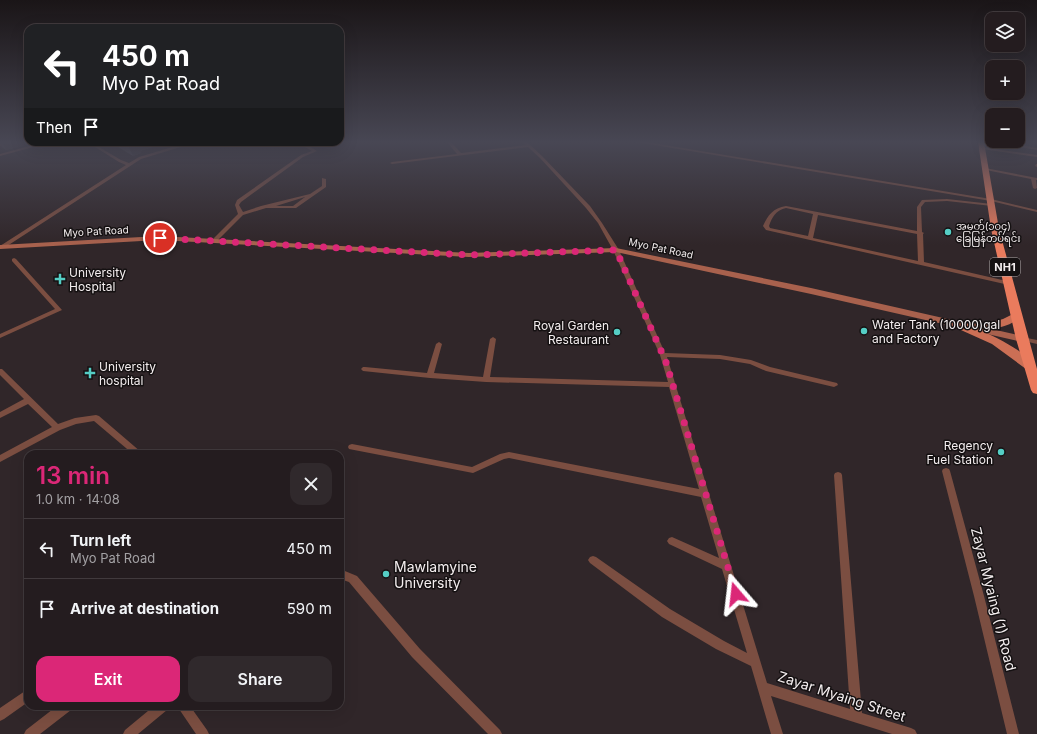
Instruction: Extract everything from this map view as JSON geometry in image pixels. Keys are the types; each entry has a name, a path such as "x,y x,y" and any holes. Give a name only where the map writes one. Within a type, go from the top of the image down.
{"highway":[{"name":"NH1","path":"987,176 995,229 1022,339 1037,390"}],"main road":[{"name":"Myo Pat Road","path":"1,247 160,238 469,255 616,250 811,291 1022,339"},
{"path":"956,324 984,327 1008,322 1016,314"},
{"path":"956,324 985,335 1010,350 1030,366"}],"street":[{"path":"1,247 112,176"},
{"path":"240,214 237,205 239,201 274,176"},
{"path":"559,176 588,207 600,223 616,250 663,355 777,734"},
{"path":"836,176 1037,211"},
{"path":"1022,176 1035,179 1035,188"},
{"path":"263,207 294,207 324,186 324,179"},
{"path":"214,241 240,214 312,194"},
{"path":"921,263 919,207 924,201 947,200 991,203"},
{"path":"921,233 786,207 780,207 771,215 766,226 768,229 810,239 1009,282"},
{"path":"810,239 816,212"},
{"path":"0,336 59,310 14,260"},
{"path":"486,380 493,339"},
{"path":"1022,339 1037,342"},
{"path":"430,376 439,344"},
{"path":"663,355 720,357 751,362 768,369 834,385"},
{"path":"366,369 486,380 672,385"},
{"path":"0,371 56,428"},
{"path":"0,415 29,400"},
{"path":"0,459 56,428 75,421 96,418 133,450"},
{"path":"352,447 473,470 503,456 509,455 705,494"},
{"name":"Zayar Myaing (1) Road","path":"946,471 1013,734"},
{"path":"838,475 856,717"},
{"path":"672,541 727,566"},
{"path":"593,560 666,612 720,645 756,663"},
{"path":"344,576 353,579 416,653 496,734"},
{"name":"Zayar Myaing Street","path":"764,688 910,734"},
{"path":"0,715 24,698"},
{"path":"30,734 61,710"},
{"path":"129,734 158,710"},
{"path":"186,710 203,734"}],"place":[{"name":"အမှတ်(၁၀၄) ခြေမြန်တပ်ရင်း","path":"948,232"},
{"name":"University Hospital","path":"60,279"},
{"name":"Water Tank (10000)gal and Factory","path":"864,331"},
{"name":"Royal Garden Restaurant","path":"617,332"},
{"name":"University hospital","path":"90,373"},
{"name":"Regency Fuel Station","path":"1001,452"},
{"name":"Mawlamyine University","path":"386,574"}],"route":[{"path":"160,238 469,255 616,250 666,362 736,594"}]}
